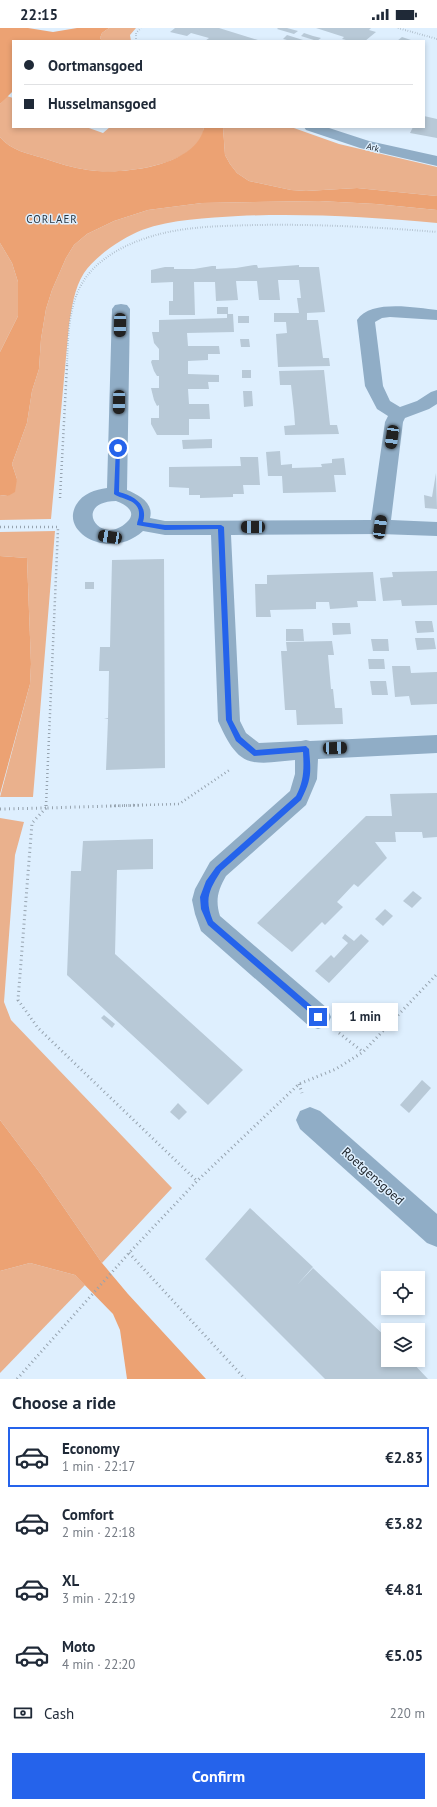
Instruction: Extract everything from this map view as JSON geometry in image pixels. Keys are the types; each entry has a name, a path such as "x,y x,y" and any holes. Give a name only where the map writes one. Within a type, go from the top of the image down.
{"street":[{"name":"Ark","path":"314,128 365,145 437,161"},
{"path":"117,494 121,309"},
{"path":"398,414 383,405 374,386 366,320 372,314 388,312 437,315"},
{"path":"380,527 394,422 398,414 423,405 437,396"},
{"path":"104,494 117,494 127,496 135,501 141,508 142,515 139,523 132,531 122,536 110,537 98,535 88,530 82,522 81,514 85,506 104,494"},
{"path":"139,523 165,528 380,527 437,529"},
{"path":"221,527 229,720 238,739 254,753 306,749 437,744"},
{"path":"306,749 308,772 305,785 298,798 218,869 209,883 204,897 204,909 210,923 318,1017"},
{"name":"Roetgensgoed","path":"310,1120 437,1233"}],"path":[{"path":"398,28 437,39"},
{"path":"136,40 136,33 140,29"},
{"path":"0,527 58,527 82,522"},
{"path":"0,809 22,807 46,808 32,823 18,1000 38,1028 197,1181"},
{"path":"17,1379 129,1253 197,1181 299,1084 336,1069 362,1052 437,974"},
{"path":"129,1253 245,1379"}],"shaded area":[{"path":"0,28 28,28 53,32 77,28 109,28 102,33 100,38 101,40 12,40 12,92 0,104"},
{"path":"109,28 136,28 130,35 131,40 101,40 100,38 102,33"},
{"path":"7,96 12,98 12,128 89,128 103,133 109,128 204,128 201,139 192,149 166,162 133,170 101,171 82,169 26,153 9,145 0,137 0,104"},
{"path":"204,128 223,128 225,155 237,173 249,181 291,190 306,191 357,188 437,196 437,210 376,204 319,201 202,203 148,210 114,221 87,234 74,245 66,258 52,290 46,309 41,339 39,369 32,391 27,423 12,464 17,479 15,492 8,496 0,495 0,352 18,316 18,282 12,263 0,243 0,137 9,145 20,151 77,168 102,171 137,169 173,160 188,151 198,141"},
{"path":"223,128 294,128 339,144 437,167 437,196 357,188 306,191 291,190 249,181 237,173 225,155"},
{"path":"319,201 376,204 437,210 437,223 313,215 263,215 202,218 153,226 135,233 110,248 95,260 84,273 78,285 72,305 51,519 0,520 0,495 8,496 17,479 12,464 27,423 32,391 39,369 41,339 46,309 52,290 66,258 74,245 87,234 114,221 148,210 202,203"},
{"path":"0,243 12,263 18,282 18,316 0,352"},
{"path":"55,531 33,797 0,797 30,684 31,664 27,558 0,556 0,532"},
{"path":"0,556 27,558 31,664 30,684 0,794"},
{"path":"0,818 24,822 15,855 4,1002 11,1020 172,1188 102,1263 40,1173 0,1120"},
{"path":"0,1120 40,1173 102,1263 128,1294 206,1379 127,1379 120,1330 113,1314 75,1275 30,1263 0,1271"},
{"path":"30,1263 75,1275 85,1285 0,1373 0,1271"}],"building":[{"path":"175,28 219,28 258,40 206,40 209,38 191,33 187,36 170,32"},
{"path":"287,28 298,31 294,34 277,29"},
{"path":"316,28 371,28 369,30 376,32 366,40 342,39 344,37"},
{"path":"304,33 321,38 318,40 314,40 301,36"},
{"path":"287,35 303,40 287,40 283,39"},
{"path":"402,37 411,40 398,40"},
{"path":"425,116 437,119 437,138 410,133 412,128 425,128"},
{"path":"257,265 258,268 299,265 299,267 319,267 325,312 307,313 307,320 318,320 323,358 329,358 330,366 278,367 276,334 287,333 286,322 274,322 274,313 299,313 297,298 301,298 299,280 278,280 280,300 259,300 257,281 236,281 238,300 216,301 215,282 194,282 195,315 169,315 169,301 173,301 173,282 151,283 151,270 165,267 174,267 174,269 194,269 216,266 216,269"},
{"path":"217,307 228,307 228,314 233,314 234,332 187,333 188,346 219,346 220,354 208,354 208,360 188,361 188,374 219,375 219,382 208,382 209,389 188,389 189,404 209,404 210,419 189,419 189,435 157,435 151,424 151,418 159,418 159,405 157,406 154,400 151,388 159,388 159,376 157,376 154,371 151,362 152,360 159,360 159,349 154,343 152,332 159,332 159,320 227,318 227,314 217,314"},
{"path":"238,316 249,316 249,323 238,323"},
{"path":"240,339 249,339 250,347 241,347"},
{"path":"242,370 251,370 251,378 242,378"},
{"path":"324,370 330,425 337,425 339,434 285,435 284,426 295,425 294,412 291,385 280,385 279,371"},
{"path":"243,391 252,391 253,406 244,407"},
{"path":"212,439 212,448 183,449 182,440"},
{"path":"280,451 281,465 292,464 292,468 322,467 321,464 332,463 332,459 344,458 346,475 334,475 336,492 283,493 282,476 268,476 266,452"},
{"path":"240,457 258,457 260,485 243,485 244,494 233,494 233,497 200,498 200,495 189,495 189,488 169,487 169,467 241,466"},
{"path":"436,473 437,509 425,508 424,495 432,497"},
{"path":"164,559 165,768 106,770 108,719 104,719 108,718 109,671 99,671 100,647 110,647 112,560"},
{"path":"437,571 437,605 402,606 401,600 383,601 380,578 393,577 392,572"},
{"path":"373,572 376,601 357,601 358,607 330,609 329,602 316,602 316,609 270,610 271,617 256,617 255,584 267,584 267,575"},
{"path":"85,582 94,582 94,589 85,589"},
{"path":"415,621 432,621 434,632 417,633"},
{"path":"332,623 350,623 351,634 333,635"},
{"path":"286,629 303,629 304,641 286,641"},
{"path":"415,638 434,638 436,649 417,650"},
{"path":"371,639 388,639 389,651 373,651"},
{"path":"332,641 334,655 328,655 331,689 333,689 335,708 342,708 343,724 297,725 296,710 285,710 281,651 287,651 286,642"},
{"path":"368,659 384,659 385,669 369,669"},
{"path":"392,666 410,666 411,673 437,672 437,704 411,705 409,696 395,697"},
{"path":"370,681 386,681 388,695 372,695"},
{"path":"437,793 437,837 423,838 422,832 395,832 396,842 375,842 387,858 358,887 354,884 337,902 343,907 325,925 322,922 292,952 257,923 366,816 392,816 390,794"},
{"path":"153,839 153,869 117,870 115,954 243,1070 208,1105 67,975 71,871 81,871 83,841"},
{"path":"413,891 422,898 412,908 403,901"},
{"path":"385,909 393,916 383,926 375,919"},
{"path":"345,934 354,941 361,934 369,941 329,983 315,971 331,955 334,958 348,943 342,938"},
{"path":"104,1015 115,1024 112,1028 101,1018"},
{"path":"422,1080 431,1088 409,1113 400,1105"},
{"path":"178,1103 187,1112 179,1120 170,1112"},
{"path":"250,1208 313,1267 297,1285 313,1268 381,1332 381,1367 417,1367 428,1379 325,1379 205,1259"}],"district":[{"name":"CORLAER","path":"52,219"}],"route":[{"path":"118,448 117,494 127,496 135,501 141,508 142,515 139,523 165,528 221,527 229,720 238,739 254,753 306,749 308,772 305,785 298,798 218,869 209,883 204,897 204,909 210,923 318,1017"}]}
